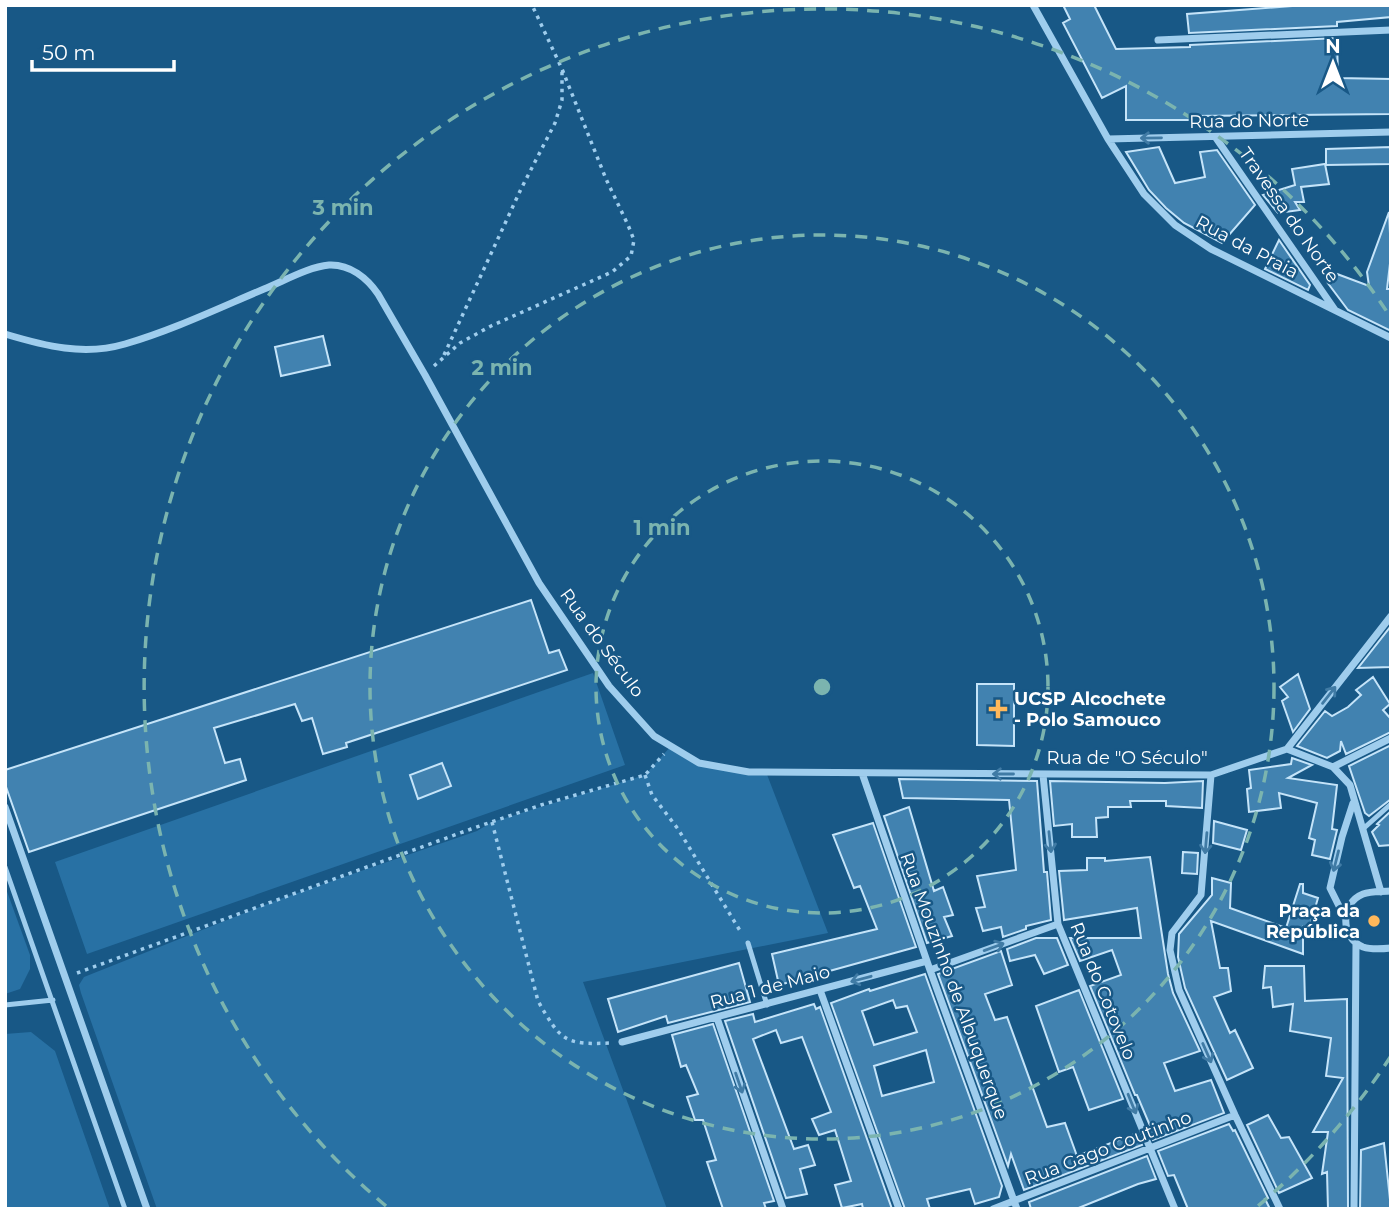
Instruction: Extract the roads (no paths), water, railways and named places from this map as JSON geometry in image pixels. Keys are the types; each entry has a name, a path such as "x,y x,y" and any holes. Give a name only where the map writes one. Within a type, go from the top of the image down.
{"street":[{"name":"Rua da Praia","path":"1033,5 1108,139 1144,194 1175,225 1211,249 1391,338"},
{"path":"1158,40 1391,30"},
{"name":"Rua do Norte","path":"1108,139 1391,132"},
{"name":"Travessa do Norte","path":"1216,138 1336,311"},
{"name":"Rua do Século","path":"5,334 47,347 89,350 124,344 208,313 297,275 329,265 351,270 371,284 425,375 539,583 610,686 654,736 699,763 748,772 862,773"},
{"path":"1381,892 1364,828 1353,803 1350,785 1333,767 1287,749 1391,616"},
{"path":"1333,767 1391,738"},
{"name":"Rua de \"O Século\"","path":"862,773 1211,775 1287,749"},
{"name":"Rua Mouzinho de Albuquerque","path":"862,773 1016,1205"},
{"name":"Rua do Cotovelo","path":"1043,775 1058,924 1175,1209"},
{"path":"1211,775 1202,895 1172,933 1170,950 1179,990 1280,1209"},
{"path":"1353,803 1329,888 1345,918 1349,935 1356,943 1364,948 1391,948"},
{"path":"5,807 148,1209"},
{"path":"1345,918 1348,906 1364,893 1391,891"},
{"path":"930,970 1058,924"},
{"path":"1353,1209 1356,943"},
{"name":"Rua 1 de Maio","path":"622,1042 927,961"},
{"path":"820,990 899,1209"},
{"path":"717,1018 783,1209"},
{"name":"Rua Gago Coutinho","path":"993,1209 1016,1205 1235,1115"}],"lane":[{"path":"1364,828 1391,804"},
{"path":"5,867 125,1209"},
{"path":"748,943 767,1005"},
{"path":"5,1005 53,1000"}],"place":[{"name":"UCSP Alcochete - Polo Samouco","path":"998,709"},
{"name":"Praça da República","path":"1374,921"}]}
